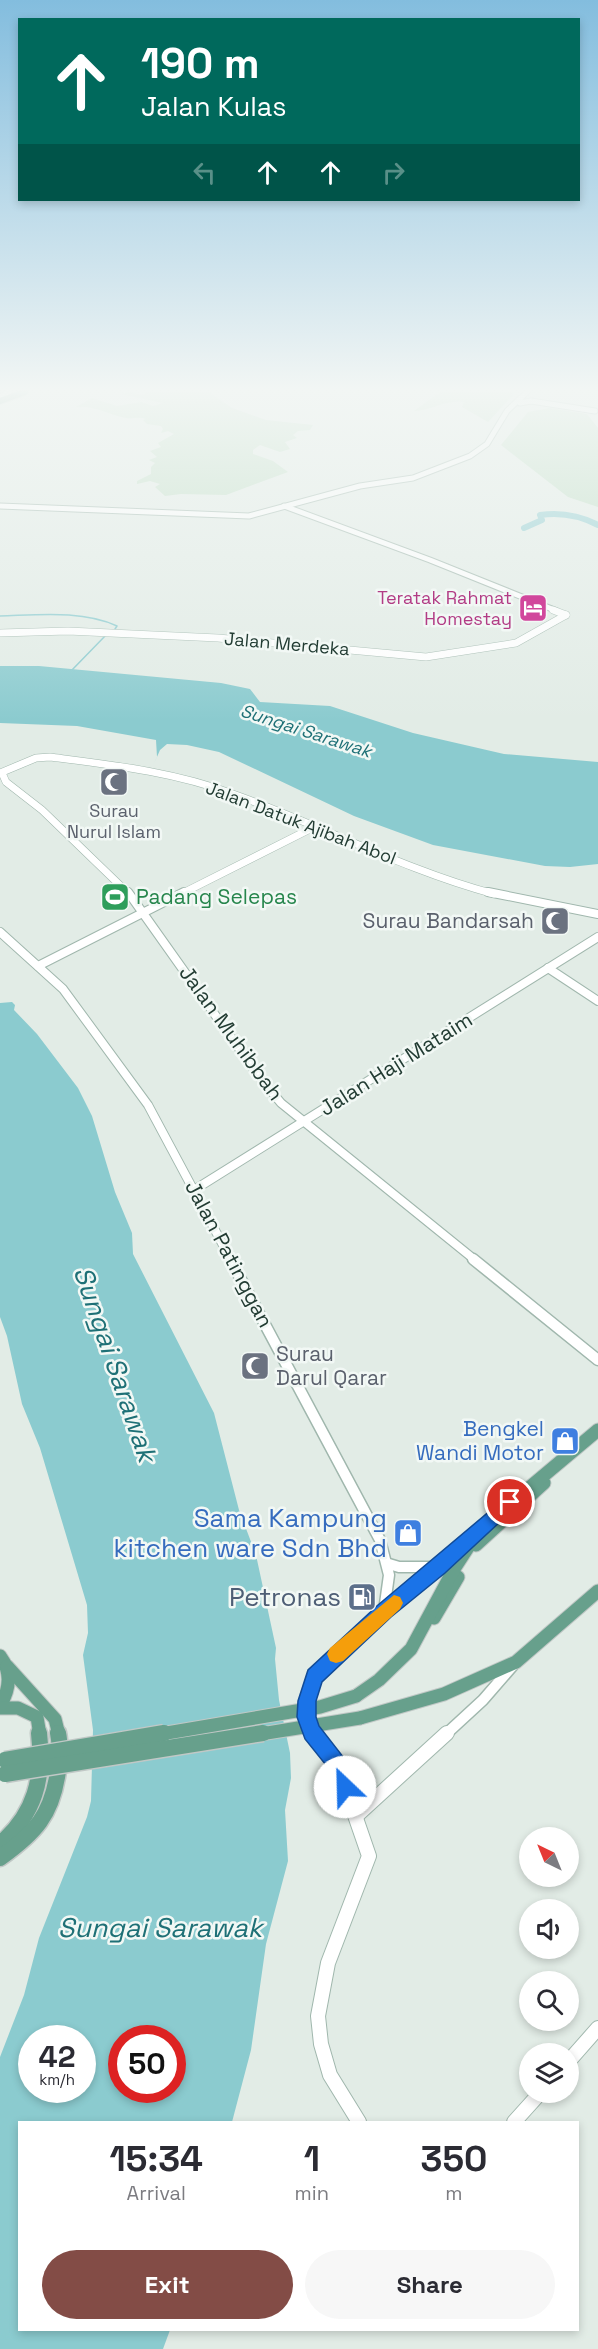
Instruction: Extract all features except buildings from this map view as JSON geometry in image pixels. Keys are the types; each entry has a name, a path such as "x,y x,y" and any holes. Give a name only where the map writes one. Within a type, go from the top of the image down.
{"main road":[{"path":"0,505 245,517 301,502"},
{"path":"0,505 123,512"},
{"name":"Jalan Merdeka","path":"0,633 96,633 218,638 426,657 516,643 566,615 418,556 282,507"},
{"name":"Jalan Datuk Ajibah Abol","path":"1,773 43,757 132,768 227,791 453,882 540,905 598,914"},
{"name":"Jalan Muhibbah","path":"1,773 6,782 42,810 114,877 144,911 258,1074 281,1103 598,1360"},
{"path":"38,966 314,826"},
{"name":"Jalan Patinggan","path":"0,932 70,999 148,1105 374,1526 389,1564 388,1598 384,1611"},
{"name":"Jalan Haji Mataim","path":"194,1190 598,937"},
{"path":"548,968 598,1001"},
{"path":"358,2121 331,2077 319,2042 317,2021 323,1975 369,1856 337,1765 312,1732 307,1717 307,1701 315,1677 384,1611 598,1431"},
{"path":"2,1767 320,1707 356,1696 379,1680 411,1649 446,1601 460,1570 486,1533 598,1437"},
{"path":"411,1649 458,1562 480,1529"},
{"path":"389,1564 399,1567 439,1567"},
{"path":"356,1816 483,1700 516,1662 598,1591"},
{"path":"0,1844 24,1823 32,1810 39,1785 41,1739 37,1717 18,1708 0,1707 9,1687 3,1661"},
{"path":"0,1858 29,1837 44,1817 55,1793 61,1745 55,1719 3,1661"},
{"path":"2,1767 360,1718 444,1694 516,1662"},
{"path":"579,2050 598,2028"},
{"path":"515,2121 531,2103"}],"green space":[{"path":"582,502 598,502 598,507"}],"water":[{"name":"Sungai Sarawak","path":"0,666 39,666 221,683 250,689 260,702 330,706 413,733 504,754 598,762 598,864 570,867 545,866 433,845 354,816 219,752 187,745 167,744 160,750 157,757 156,740 77,726 0,723"},
{"name":"Sungai Sarawak","path":"12,1002 15,1005 14,1010 37,1034 78,1088 92,1116 115,1192 132,1233 133,1254 214,1413 239,1510 256,1555 276,1648 279,1700 290,1753 291,1778 285,1810 288,1861 266,1944 251,2050 232,2121 18,2121 18,2331 170,2331 163,2349 0,2349 0,2057 24,1995 39,1938 87,1817 91,1801 93,1730 83,1655 88,1633 87,1605 40,1448 22,1404 7,1336 0,1317 0,1003"}],"waterway":[{"path":"524,528 542,520 540,515 548,514 577,517 598,525"},
{"path":"0,616 75,616 103,621 117,626 115,629"},
{"path":"72,670 106,635"}],"slow traffic":[{"path":"336,1654 394,1603"}],"place":[{"name":"Teratak Rahmat Homestay","path":"533,608"},
{"name":"Surau Nurul Islam","path":"114,782"},
{"name":"Padang Selepas","path":"115,897"},
{"name":"Surau Bandarsah","path":"555,921"},
{"name":"Surau Darul Qarar","path":"255,1366"},
{"name":"Bengkel Wandi Motor","path":"565,1441"},
{"name":"Sama Kampung kitchen ware Sdn Bhd","path":"408,1533"},
{"name":"Petronas","path":"362,1597"}],"route":[{"path":"345,1787 337,1765 312,1732 307,1717 307,1701 315,1677 384,1611 439,1567 510,1502"}]}
